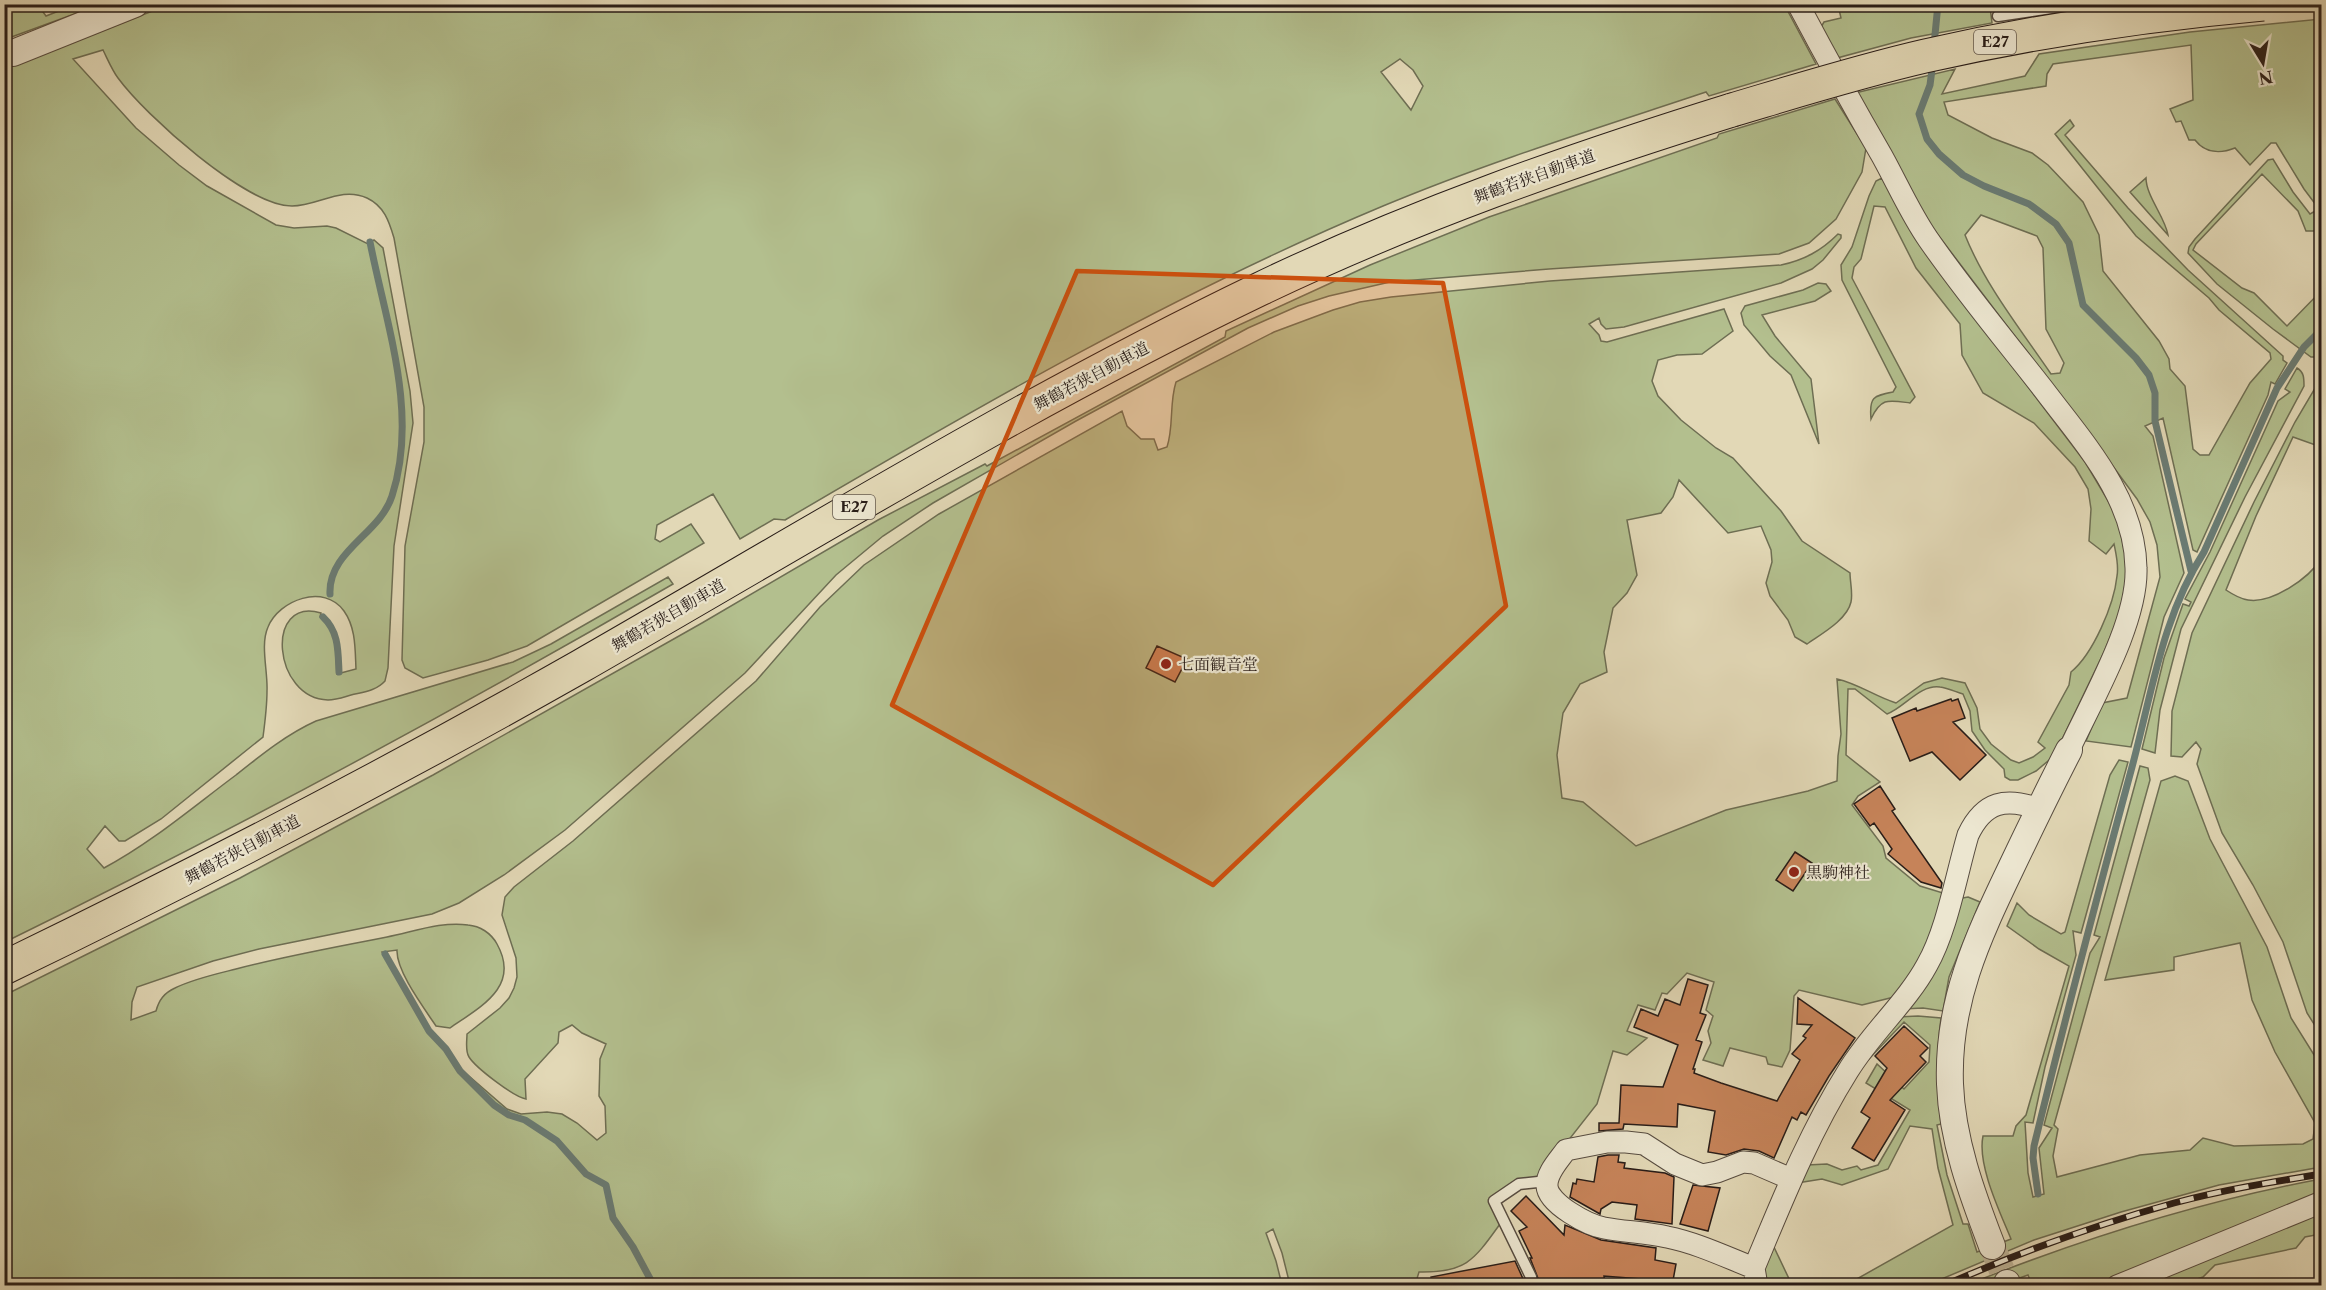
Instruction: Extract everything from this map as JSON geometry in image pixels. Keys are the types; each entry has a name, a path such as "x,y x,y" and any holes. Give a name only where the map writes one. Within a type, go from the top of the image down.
{"highway":[{"name":"舞鶴若狭自動車道","path":"4,968 235,854 468,729 905,477 1087,378 1221,308 1339,253 1569,162 1732,110 1876,69 1972,46 2116,22 2263,4"}],"street":[{"path":"13,52 135,4"},
{"path":"1798,4 1926,237 2094,456 2120,499 2128,522 2136,566 2136,588 2131,611 2115,651 1976,941 1962,980 1954,1018 1950,1085 1954,1118 1968,1179 1992,1246"},
{"path":"1791,1179 1754,1163 1743,1162 1702,1175 1675,1164 1644,1144 1607,1142 1566,1150 1550,1172 1547,1188 1561,1207 1583,1220 1602,1228 1670,1237 1756,1277 1791,1179 1847,1072 1866,1043 1917,981 1928,964 1938,941 1968,836 1975,820 1985,811 2003,802 2018,801 2039,809"},
{"path":"2117,1286 2322,1202"}],"lane":[{"path":"1998,16 2078,4"},
{"path":"1533,1286 1531,1277 1494,1201 1519,1184 1547,1181"}],"highlighted area":[{"path":"1077,271 1443,283 1506,606 1213,885 892,705"}],"green space":[{"path":"170,4 1784,4 1816,64 1709,96 1706,92 1543,146 1383,206 1229,276 1154,314 1005,393 785,520 774,519 740,539 713,494 657,525 655,539 660,542 691,524 704,543 527,646 488,660 423,678 405,668 402,660 405,546 424,442 424,407 394,238 385,215 373,201 357,195 339,195 292,206 272,202 249,191 198,156 150,114 118,78 103,50 73,59 136,128 207,186 276,225 294,228 327,226 368,244 374,240 383,248 410,391 413,423 394,546 388,668 385,681 365,692 337,699 328,700 310,695 296,684 287,668 282,650 284,633 290,619 303,612 321,613 320,617 333,636 337,674 356,669 351,624 344,611 325,598 303,598 282,609 274,617 266,634 264,650 267,697 263,737 161,819 125,841 119,841 105,826 87,849 104,868 155,836 265,753 305,726 513,662 551,644 668,577 673,584 342,769 5,942 4,5 38,5 46,16 74,5 99,5 6,39 16,65","holes":["1400,59 1413,70 1423,86 1411,110 1381,72"]},
{"path":"1838,5 1997,5 1990,7 1992,23 1911,38 1837,58 1821,27 1824,22 1841,18"},
{"path":"2321,19 2321,231 2306,231 2298,211 2262,174 2196,244 2193,250 2242,288 2254,293 2287,326 2321,291 2321,357 2311,357 2273,329 2217,284 2188,253 2195,239 2268,160 2273,159 2293,192 2310,214 2319,209 2276,143 2271,143 2250,165 2235,148 2213,151 2203,148 2195,140 2189,140 2181,121 2176,122 2170,109 2193,100 2191,45 2053,64 2047,74 2046,86 1944,102 1948,115 1992,138 2032,153 2048,165 2083,202 2099,235 2103,271 2159,341 2169,359 2170,369 2185,386 2193,449 2200,455 2209,455 2250,383 2271,359 2270,353 2136,236 2055,134 2070,120 2074,126 2065,135 2128,208 2188,270 2283,356 2283,360 2287,363 2275,384 2271,382 2268,395 2197,552 2193,550 2163,418 2145,426 2153,436 2184,573 2164,617 2131,747 2086,741 2102,703 2127,698 2160,577 2157,545 2150,522 2137,499 2098,446 1932,227 1855,93 1955,69 1942,94 2025,76 2039,54 2190,32","holes":["1981,215 2037,236 2043,248 2046,329 2064,363 2060,373 2051,374 2016,324 1983,272 1965,235"]},
{"path":"1835,99 1866,148 1862,172 1836,219 1809,243 1779,254 1390,282 1329,296 1298,306 1248,328 1076,421 933,503 883,536 836,575 745,673 565,830 504,875 459,903 432,914 259,949 213,961 137,987 132,1002 131,1020 156,1011 162,997 171,990 205,977 274,960 448,924 477,927 485,931 497,944 503,959 504,972 501,984 484,1004 450,1028 436,1026 406,979 397,950 382,952 428,1032 462,1070 507,1109 521,1114 547,1112 562,1114 597,1140 606,1133 605,1106 599,1096 600,1059 606,1044 582,1033 572,1025 559,1032 558,1043 525,1079 526,1099 496,1081 479,1068 468,1055 467,1034 509,998 517,977 516,958 502,915 505,897 514,887 573,841 756,681 820,607 864,565 939,514 1122,411 1127,426 1141,439 1154,439 1158,450 1167,447 1176,382 1274,332 1333,310 1360,302 1391,297 1550,281 1781,265 1812,254 1838,234 1841,238 1823,260 1812,269 1781,283 1624,327 1606,329 1599,318 1589,324 1599,335 1601,341 1607,342 1724,309 1733,331 1702,354 1677,355 1658,360 1652,381 1658,396 1681,420 1716,448 1733,458 1781,511 1802,541 1850,573 1852,599 1849,609 1833,626 1807,644 1795,637 1788,620 1770,596 1766,583 1772,562 1771,550 1761,526 1728,533 1679,480 1673,497 1661,513 1627,520 1637,575 1627,593 1613,608 1604,652 1607,672 1580,684 1563,713 1557,755 1562,798 1583,802 1636,846 1726,810 1808,791 1837,781 1841,734 1837,679 1896,703 1924,683 1942,678 1965,683 1977,708 1980,729 1991,744 2011,760 2019,763 2033,757 2045,748 2038,742 2069,685 2071,672 2094,641 2112,601 2118,572 2114,544 2106,554 2089,541 2091,509 2088,489 2075,467 2034,423 1983,393 1962,355 1960,324 1916,268 1885,207 1874,206 1861,259 1854,267 1852,278 1915,397 1910,403 1891,401 1882,403 1871,419 1871,406 1874,399 1893,392 1896,387 1842,280 1841,265 1852,247 1876,181 1882,178 1918,242 2085,462 2110,504 2119,525 2128,568 2120,613 2104,652 2054,756 2036,771 2018,780 2005,777 2004,769 1985,750 1972,731 1970,711 1963,694 1933,687 1919,693 1887,714 1855,689 1848,689 1846,755 1880,782 1858,796 1852,805 1883,846 1886,858 1920,886 1943,893 1942,903 1920,964 1894,997 1862,1005 1799,990 1794,996 1790,1050 1782,1067 1768,1064 1766,1057 1730,1048 1723,1066 1703,1060 1711,1043 1708,1031 1713,1016 1706,1010 1714,982 1687,973 1667,994 1662,993 1655,1010 1638,1005 1627,1031 1647,1038 1627,1055 1613,1051 1597,1104 1538,1179 1518,1180 1489,1200 1500,1224 1483,1247 1458,1267 1435,1272 1419,1272 1415,1285 1290,1285 1273,1229 1266,1233 1282,1285 5,1286 5,995 240,878 433,775 702,623 878,520 985,464 987,466 1225,337 1226,331 1370,265 1489,217 1717,138 1719,134"},
{"path":"2146,178 2149,192 2168,235 2130,192"},
{"path":"1818,283 1826,284 1831,291 1815,301 1762,315 1775,336 1811,379 1819,444 1791,375 1770,356 1744,325 1741,313 1745,306 1803,290"},
{"path":"2297,368 2304,378 2304,386 2245,497 2181,629 2160,710 2155,753 2142,749 2164,658 2183,604 2189,606 2191,602 2185,599 2210,552 2278,401 2290,392 2285,389"},
{"path":"2321,378 2321,393 2316,403 2316,411 2321,413 2321,447 2293,437 2256,516 2226,590 2248,600 2268,598 2299,581 2321,559 2321,1035 2307,1013 2283,942 2222,833 2197,764 2201,749 2196,742 2182,757 2171,756 2172,711 2192,633 2254,502 2295,422"},
{"path":"2119,760 2128,762 2081,933 2073,931 2076,955 2045,1067 2033,1123 2025,1122 2028,1173 2033,1197 2044,1194 2039,1148 2052,1128 2044,1125 2090,953 2100,937 2094,935 2140,766 2148,768 2150,780 2054,1125 2058,1129 2053,1156 2057,1177 2140,1155 2190,1150 2203,1138 2234,1146 2303,1144 2313,1139 2315,1123 2275,1052 2252,1000 2240,943 2174,957 2174,970 2105,980 2161,781 2175,776 2188,781 2210,839 2267,947 2291,1018 2321,1066 2321,1167 2219,1185 2121,1212 2034,1240 1925,1286 1846,1285 1953,1225 1938,1168 1932,1129 1910,1126 1888,1169 1842,1185 1822,1179 1797,1183 1807,1165 1827,1164 1842,1170 1857,1166 1861,1170 1878,1165 1910,1110 1866,1083 1877,1064 1904,1089 1929,1062 1930,1045 1904,1022 1868,1060 1897,1017 1941,1018 1938,1071 1941,1124 1937,1125 1947,1175 1963,1224 1968,1224 1977,1252 2011,1239 1986,1174 1983,1161 1983,1136 2013,1136 2016,1126 2026,1115 2069,966 2039,949 2007,926 2017,903 2029,915 2061,934 2065,932 2110,775"},
{"path":"1968,897 1980,902 1949,977 1943,1011 1923,1008 1903,1009 1957,899"},
{"path":"2321,1179 2321,1195 2240,1225 2097,1285 2032,1285 2028,1275 2000,1285 1964,1286 2052,1253 2140,1224 2230,1199"},
{"path":"2321,1208 2321,1234 2305,1237 2296,1248 2215,1265 2203,1277 2180,1285 2133,1286"},
{"path":"1772,1243 1792,1285 1764,1285 1761,1268"}],"building":[{"name":"七面観音堂","path":"1157,646 1187,659 1175,682 1146,668"},
{"path":"1951,699 1952,701 1958,699 1965,718 1953,722 1986,755 1960,780 1932,752 1910,761 1892,718 1916,708 1917,711"},
{"path":"1880,786 1895,809 1892,811 1942,883 1941,888 1921,882 1888,854 1892,849 1874,823 1870,826 1854,804"},
{"name":"黒駒神社","path":"1795,852 1812,863 1793,891 1776,880"},
{"path":"1688,979 1708,985 1700,1013 1706,1015 1696,1040 1702,1042 1693,1069 1695,1069 1694,1073 1721,1083 1777,1101 1800,1060 1792,1054 1806,1038 1803,1036 1812,1025 1797,1024 1798,998 1855,1038 1806,1115 1801,1112 1797,1120 1792,1117 1774,1158 1759,1151 1744,1149 1726,1155 1708,1152 1715,1111 1678,1104 1677,1127 1624,1124 1623,1129 1599,1131 1599,1123 1619,1123 1621,1085 1663,1087 1678,1045 1634,1027 1641,1009 1658,1016 1665,999 1680,1005"},
{"path":"1904,1026 1928,1048 1920,1056 1926,1062 1890,1100 1905,1110 1874,1161 1852,1148 1870,1118 1861,1112 1887,1068 1875,1056"},
{"path":"1619,1155 1618,1162 1625,1163 1624,1168 1665,1173 1674,1177 1672,1224 1635,1219 1637,1205 1612,1202 1601,1209 1600,1214 1570,1197 1573,1183 1576,1184 1577,1179 1594,1182 1598,1157"},
{"path":"1693,1185 1720,1188 1708,1231 1680,1224"},
{"path":"1526,1196 1564,1235 1565,1225 1601,1240 1656,1248 1655,1260 1676,1264 1672,1286 1642,1286 1641,1279 1604,1276 1605,1286 1541,1286 1530,1258 1532,1258 1519,1231 1527,1227 1511,1211"},
{"path":"1515,1261 1524,1281 1501,1286 1432,1286 1431,1277"}],"waterway":[{"path":"1934,45 1938,4"},
{"path":"1933,62 1930,85 1919,114 1927,139 1939,154 1963,175 2029,204 2056,224 2069,243 2083,305 2136,358 2149,375 2155,393 2155,421 2191,571"},
{"path":"330,594 337,566 386,509 392,496 399,465 402,433 397,369 370,242"},
{"path":"2038,1194 2033,1158 2034,1146 2168,629 2277,388 2304,347 2322,329"},
{"path":"323,617 335,635 339,672"},
{"path":"385,954 429,1031 446,1049 460,1071 494,1105 509,1115 525,1120 557,1141 586,1174 606,1185 613,1218 633,1247 654,1286"}],"tunnel":[{"path":"1992,1246 2007,1283"}],"railway":[{"path":"1943,1286 2057,1240 2144,1212 2229,1190 2322,1174"}],"place":[{"name":"七面観音堂","path":"1166,664"},
{"name":"黒駒神社","path":"1794,872"}]}
